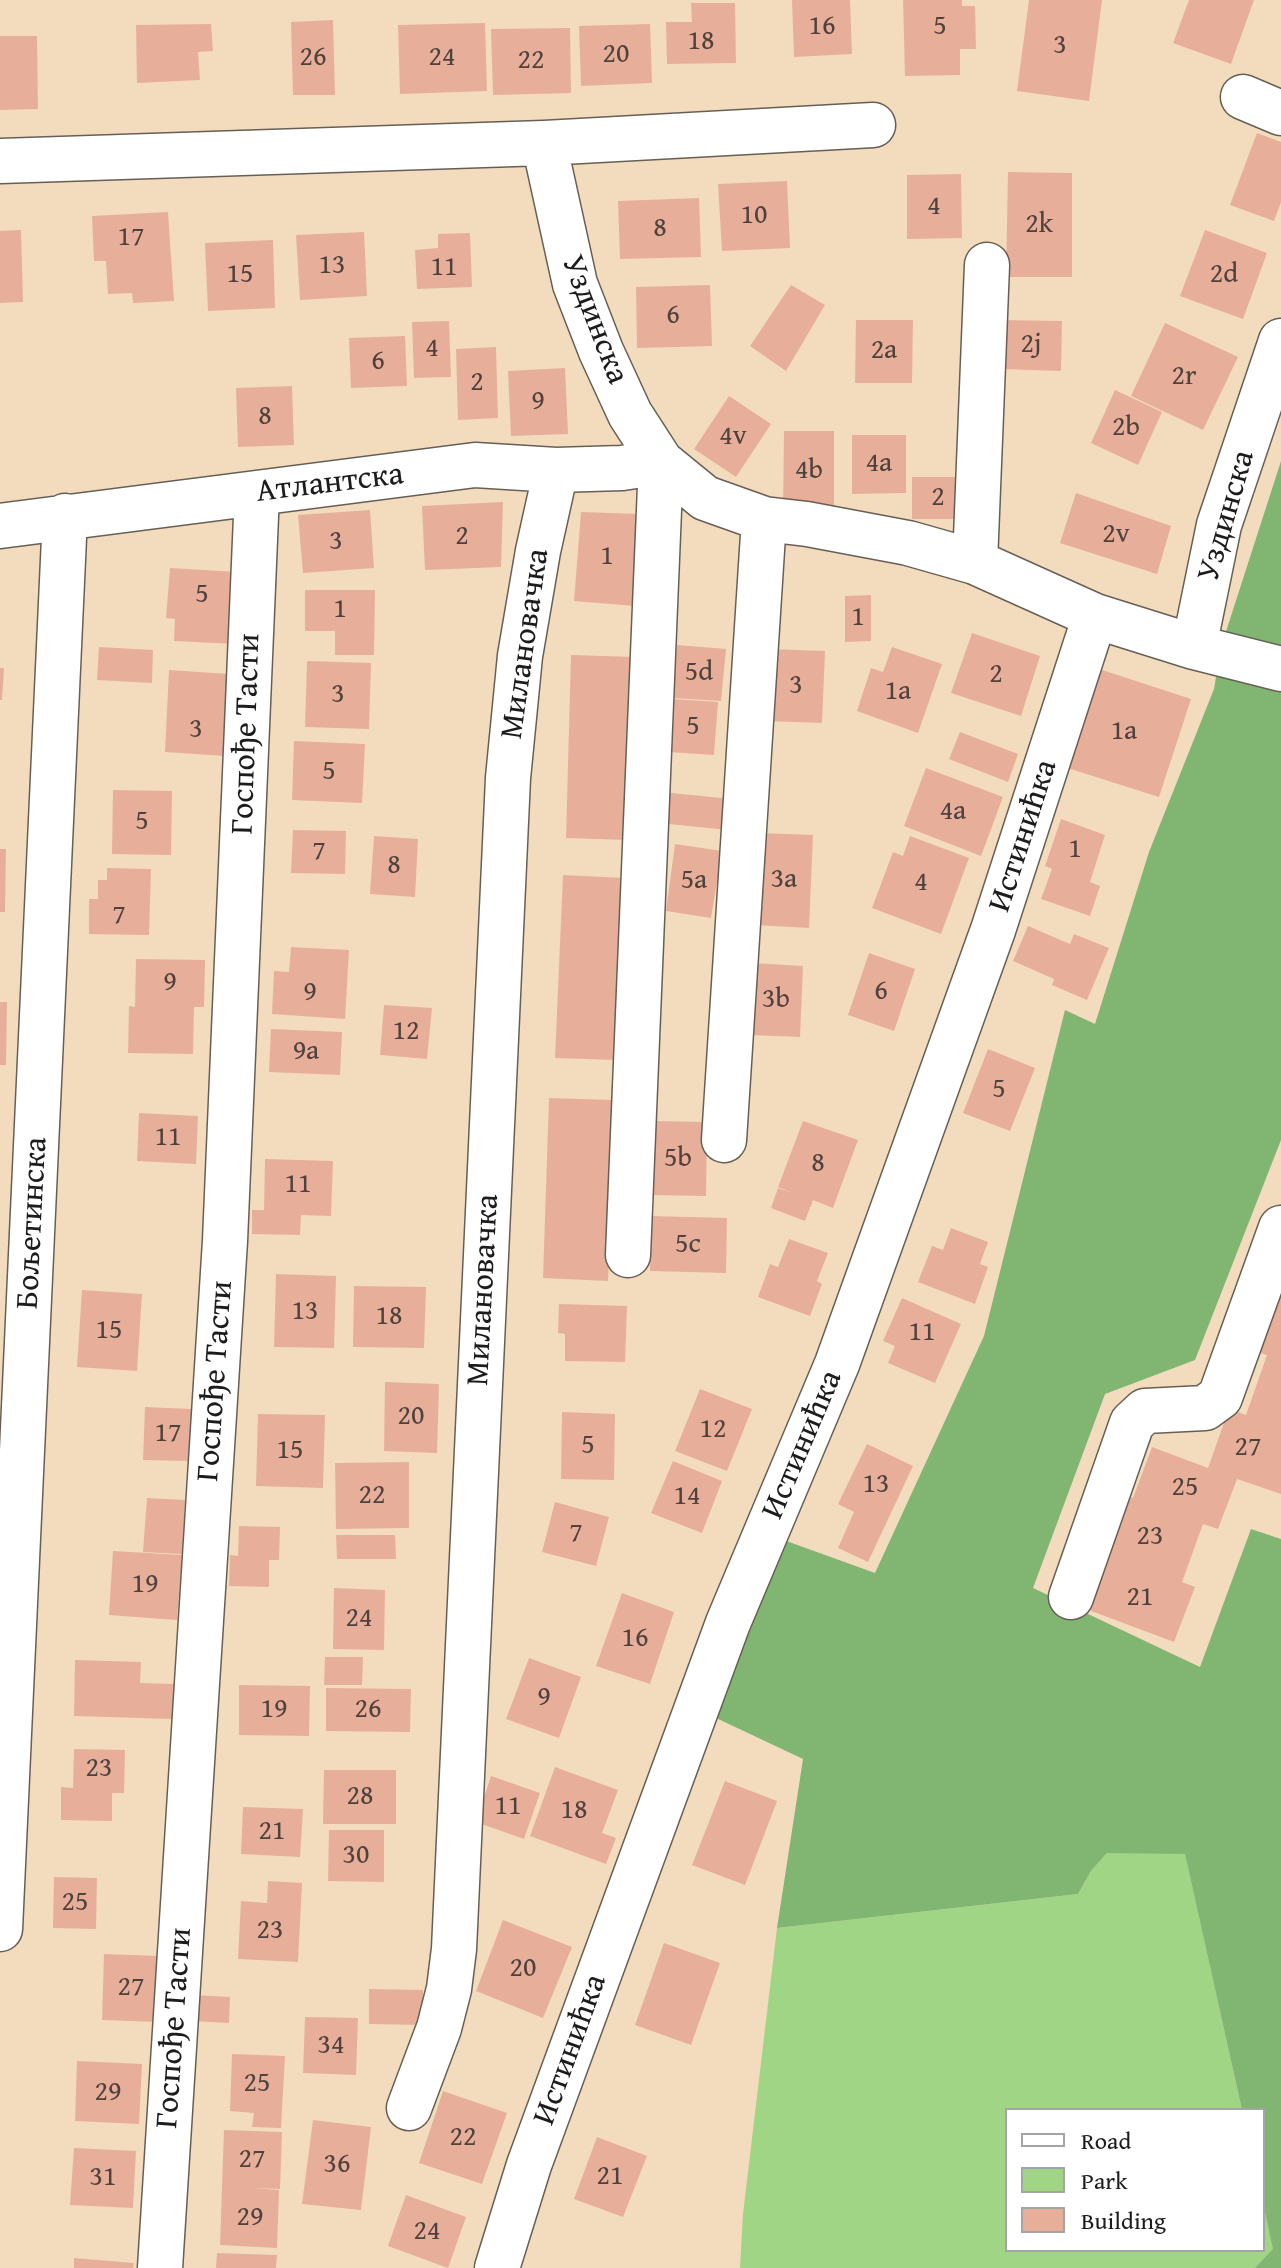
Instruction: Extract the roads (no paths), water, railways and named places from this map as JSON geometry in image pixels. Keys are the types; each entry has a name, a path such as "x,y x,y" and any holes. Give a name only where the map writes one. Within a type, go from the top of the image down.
{"street":[{"path":"0,161 544,143 873,125"},
{"name":"Уздинска","path":"544,143 575,284 601,351 630,414 661,462 705,498 764,519 908,543 975,562 1095,616 1194,647 1281,669"},
{"path":"975,562 987,265"},
{"name":"Уздинска","path":"1194,647 1219,525 1281,341"},
{"path":"628,1255 661,462"},
{"name":"Атлантска","path":"0,526 475,465 556,470 622,468 661,462"},
{"name":"Милановачка","path":"409,2108 439,2028 449,1989 454,1949 508,778 520,656 556,470"},
{"name":"Госпође Тасти","path":"160,2268 225,1241 257,493"},
{"name":"Бољетинска","path":"0,1929 65,516"},
{"path":"724,1140 764,519"},
{"name":"Истинићка","path":"497,2268 529,2165 728,1623 837,1364 993,930 1095,616"},
{"path":"1071,1597 1132,1423 1145,1411 1205,1408 1220,1397 1281,1228"}]}
